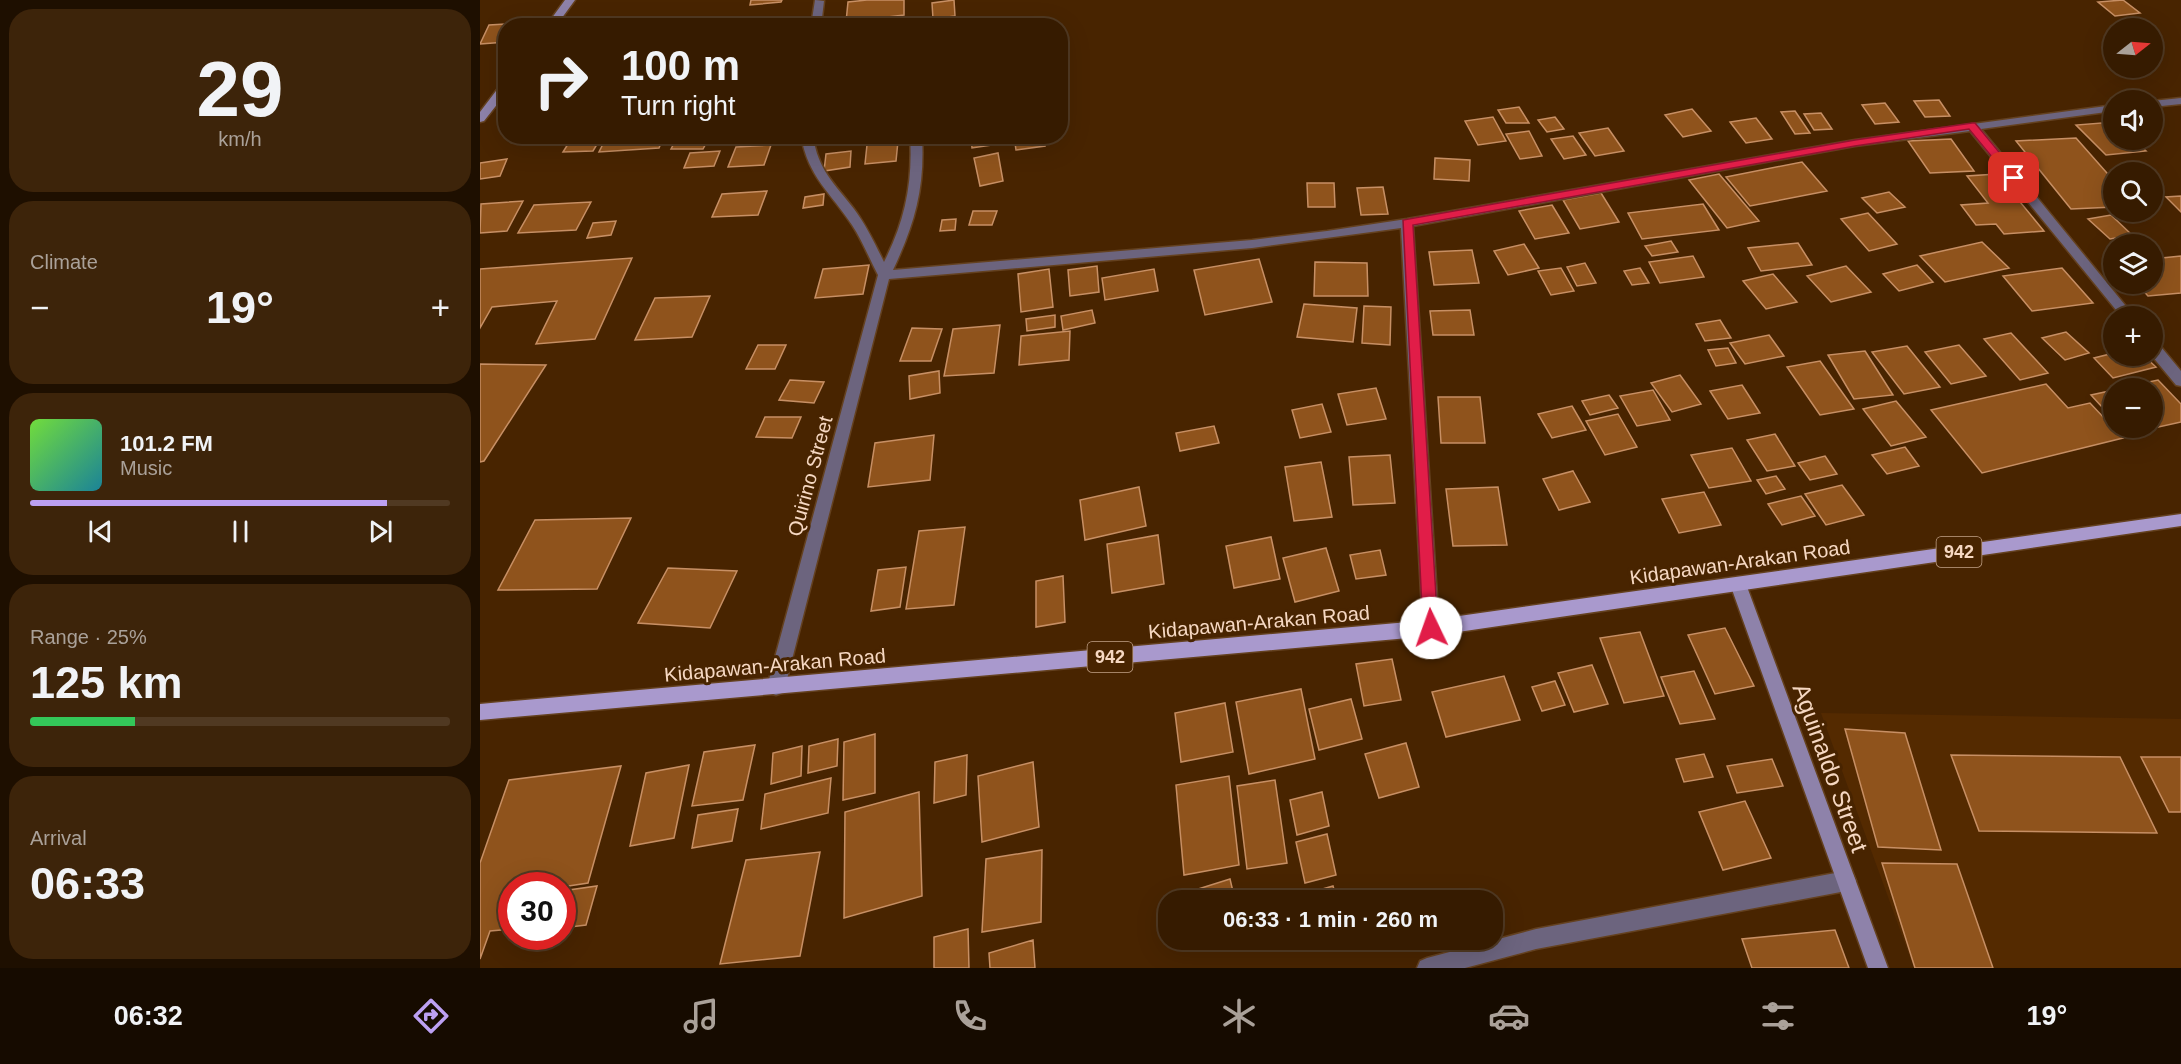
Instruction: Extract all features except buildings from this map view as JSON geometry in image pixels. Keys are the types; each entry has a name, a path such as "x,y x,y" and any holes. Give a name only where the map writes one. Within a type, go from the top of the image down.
{"main road":[{"name":"Kidapawan-Arakan Road","path":"480,712 1431,628 2181,520"}],"street":[{"path":"556,18 570,0"},
{"path":"817,18 819,1"},
{"path":"480,119 498,95"},
{"path":"2163,103 2181,101"},
{"path":"808,144 815,170 839,197 859,226 884,275 1252,244 1407,223 1843,145 2103,109"},
{"path":"1972,126 2120,306"},
{"name":"Quirino Street","path":"776,687 884,275 911,217 917,172 916,144"},
{"path":"1407,223 1431,628"},
{"path":"2163,359 2181,381"},
{"name":"Aguinaldo Street","path":"1738,584 1878,968"},
{"path":"1428,968 1536,939 1846,881"}],"shaded area":[{"path":"1821,713 2181,719 2181,968 1914,968"}],"route":[{"path":"1431,628 1407,223 1855,143 1972,126 2014,178"}]}
